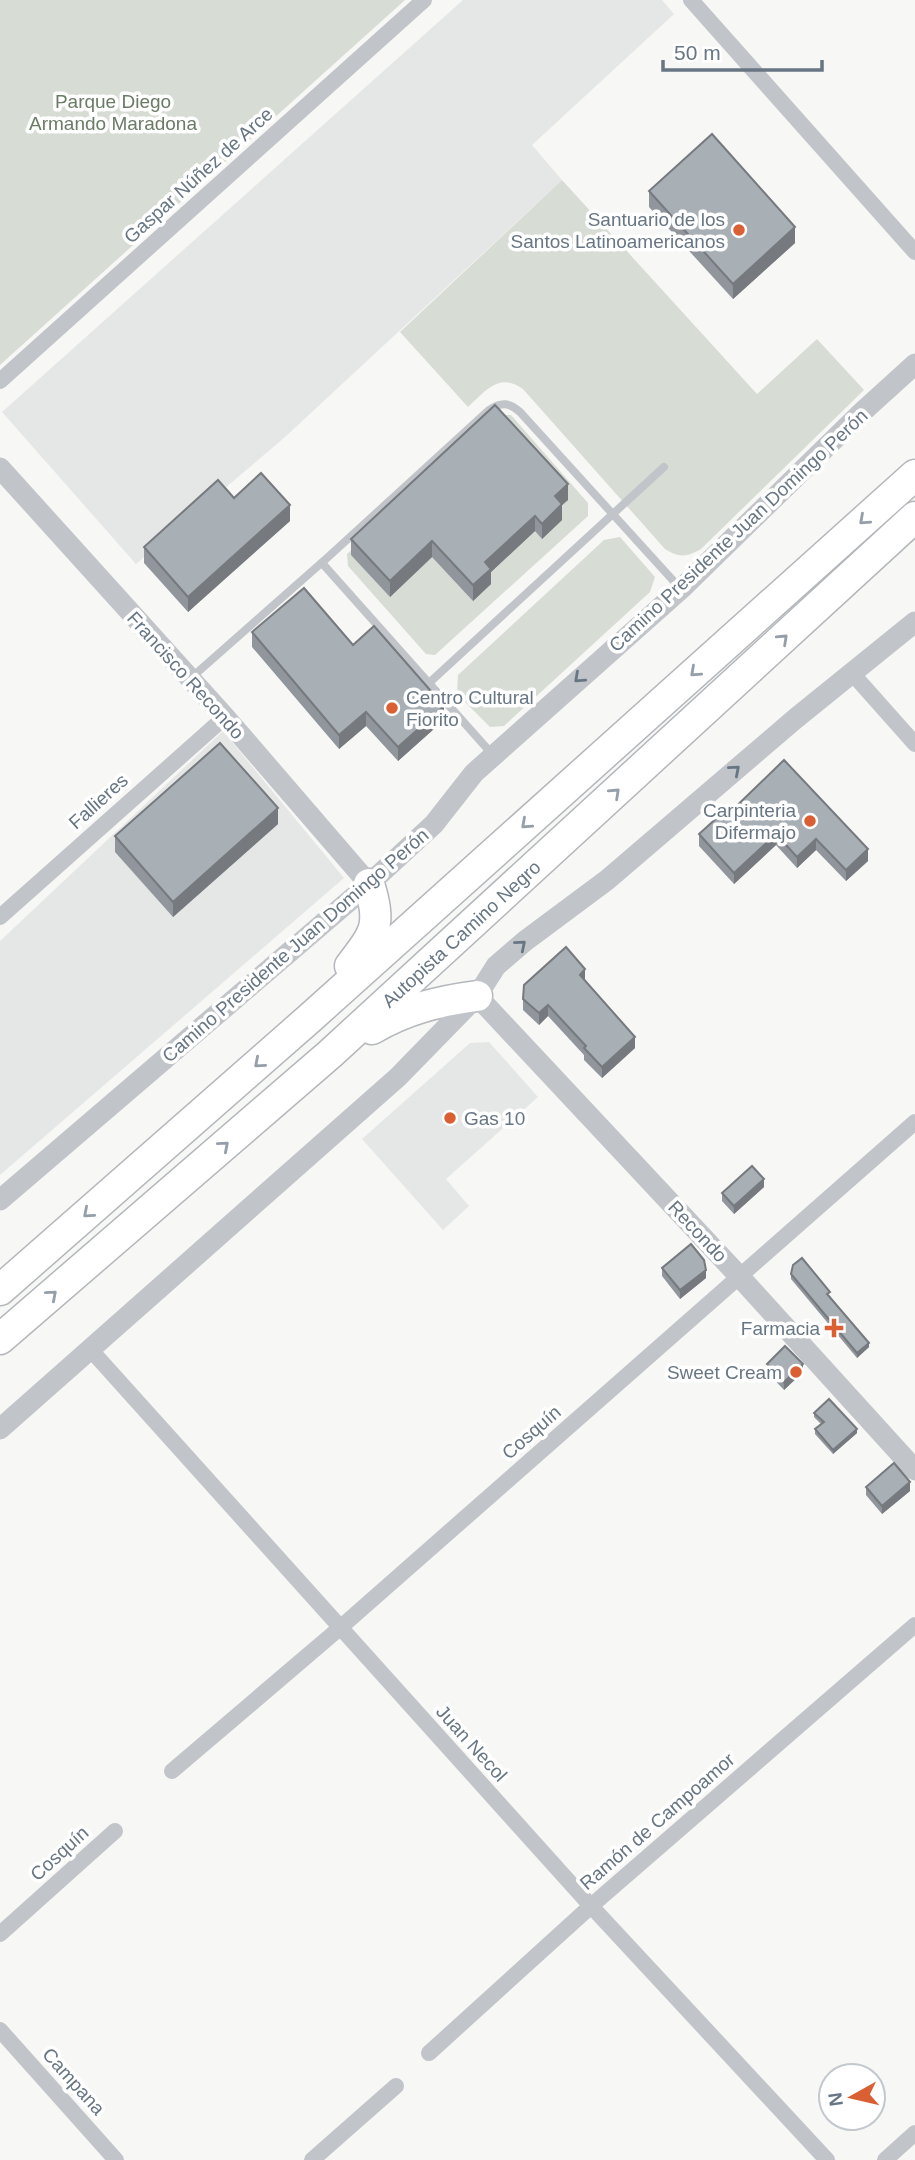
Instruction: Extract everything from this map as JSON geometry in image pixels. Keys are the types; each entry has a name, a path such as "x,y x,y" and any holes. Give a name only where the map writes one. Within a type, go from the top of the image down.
{"highway":[{"name":"Autopista Camino Negro","path":"0,1290 310,1018 915,475"},
{"name":"Autopista Camino Negro","path":"0,1339 330,1054 915,517"},
{"path":"310,1018 370,940 377,909 369,884"},
{"path":"330,1054 414,1008 477,996"}],"street":[{"name":"Gaspar Núñez de Arce","path":"0,381 424,0"},
{"path":"691,0 915,252"},
{"name":"Camino Presidente Juan Domingo Perón","path":"0,1200 369,884 435,824 474,773 681,589 915,364"},
{"name":"Francisco Recondo","path":"0,468 225,717 369,884"},
{"path":"0,1429 398,1077 477,996 496,966 607,880 851,672 915,622"},
{"path":"851,672 915,744"},
{"name":"Fallieres","path":"0,917 225,717"},
{"name":"Recondo","path":"477,996 739,1276 915,1470"},
{"name":"Cosquín","path":"172,1771 341,1627 915,1122"},
{"name":"Juan Necol","path":"90,1349 591,1906 827,2160"},
{"name":"Ramón de Campoamor","path":"429,2053 591,1906 915,1625"},
{"name":"Cosquín","path":"0,1934 115,1831"},
{"name":"Campana","path":"0,2030 116,2160"},
{"path":"312,2160 396,2086"},
{"path":"885,2160 915,2133"}],"lane":[{"path":"190,678 322,563 489,410 504,403 513,405 520,412 681,589"},
{"path":"429,682 664,467"},
{"path":"322,563 493,755"}],"shaded area":[{"path":"463,0 662,0 674,14 532,145 562,180 285,437 136,564 2,412"},
{"path":"223,731 344,878 0,1175 0,941"},
{"name":"Gas 10","path":"489,1042 538,1097 446,1179 469,1206 443,1230 362,1139 470,1043"}],"green space":[{"name":"Parque Diego Armando Maradona","path":"0,0 405,0 0,365"},
{"path":"562,180 757,394 817,339 864,390 701,549 691,554 679,555 665,549 523,389 507,382 500,383 487,390 468,407 400,332"},
{"path":"500,415 511,415 588,503 588,516 435,655 426,654 348,566 347,554"},
{"path":"620,537 655,577 650,592 504,726 490,727 457,694 458,675 604,540"}],"building":[{"path":"712,134 795,227 733,284 649,191"},
{"path":"495,405 568,484 555,496 562,504 542,524 535,516 485,562 491,569 473,585 432,541 390,581 351,539"},
{"path":"261,473 290,505 188,597 144,547 218,480 234,498"},
{"path":"304,588 353,645 374,626 444,706 398,747 366,712 339,735 252,632"},
{"path":"220,743 278,808 173,902 115,836"},
{"path":"784,760 868,849 846,870 816,839 797,857 776,834 734,873 699,834 720,815 723,819"},
{"path":"566,947 585,969 580,975 635,1037 602,1067 548,1005 539,1013 523,999 524,985"},
{"path":"752,1166 764,1179 734,1206 722,1193"},
{"path":"691,1244 704,1260 706,1270 680,1290 662,1268"},
{"path":"802,1258 830,1292 827,1294 869,1343 857,1353 791,1274 793,1265"},
{"path":"785,1346 803,1364 784,1382 767,1364"},
{"path":"829,1399 857,1429 833,1450 815,1429 824,1422 814,1413"},
{"path":"894,1463 910,1482 882,1506 866,1487"}],"place":[{"name":"Santuario de los Santos Latinoamericanos","path":"739,230"},
{"name":"Centro Cultural Fiorito","path":"392,708"},
{"name":"Carpinteria Difermajo","path":"810,821"},
{"name":"Gas 10","path":"450,1118"},
{"name":"Farmacia","path":"834,1328"},
{"name":"Sweet Cream","path":"796,1372"}]}
